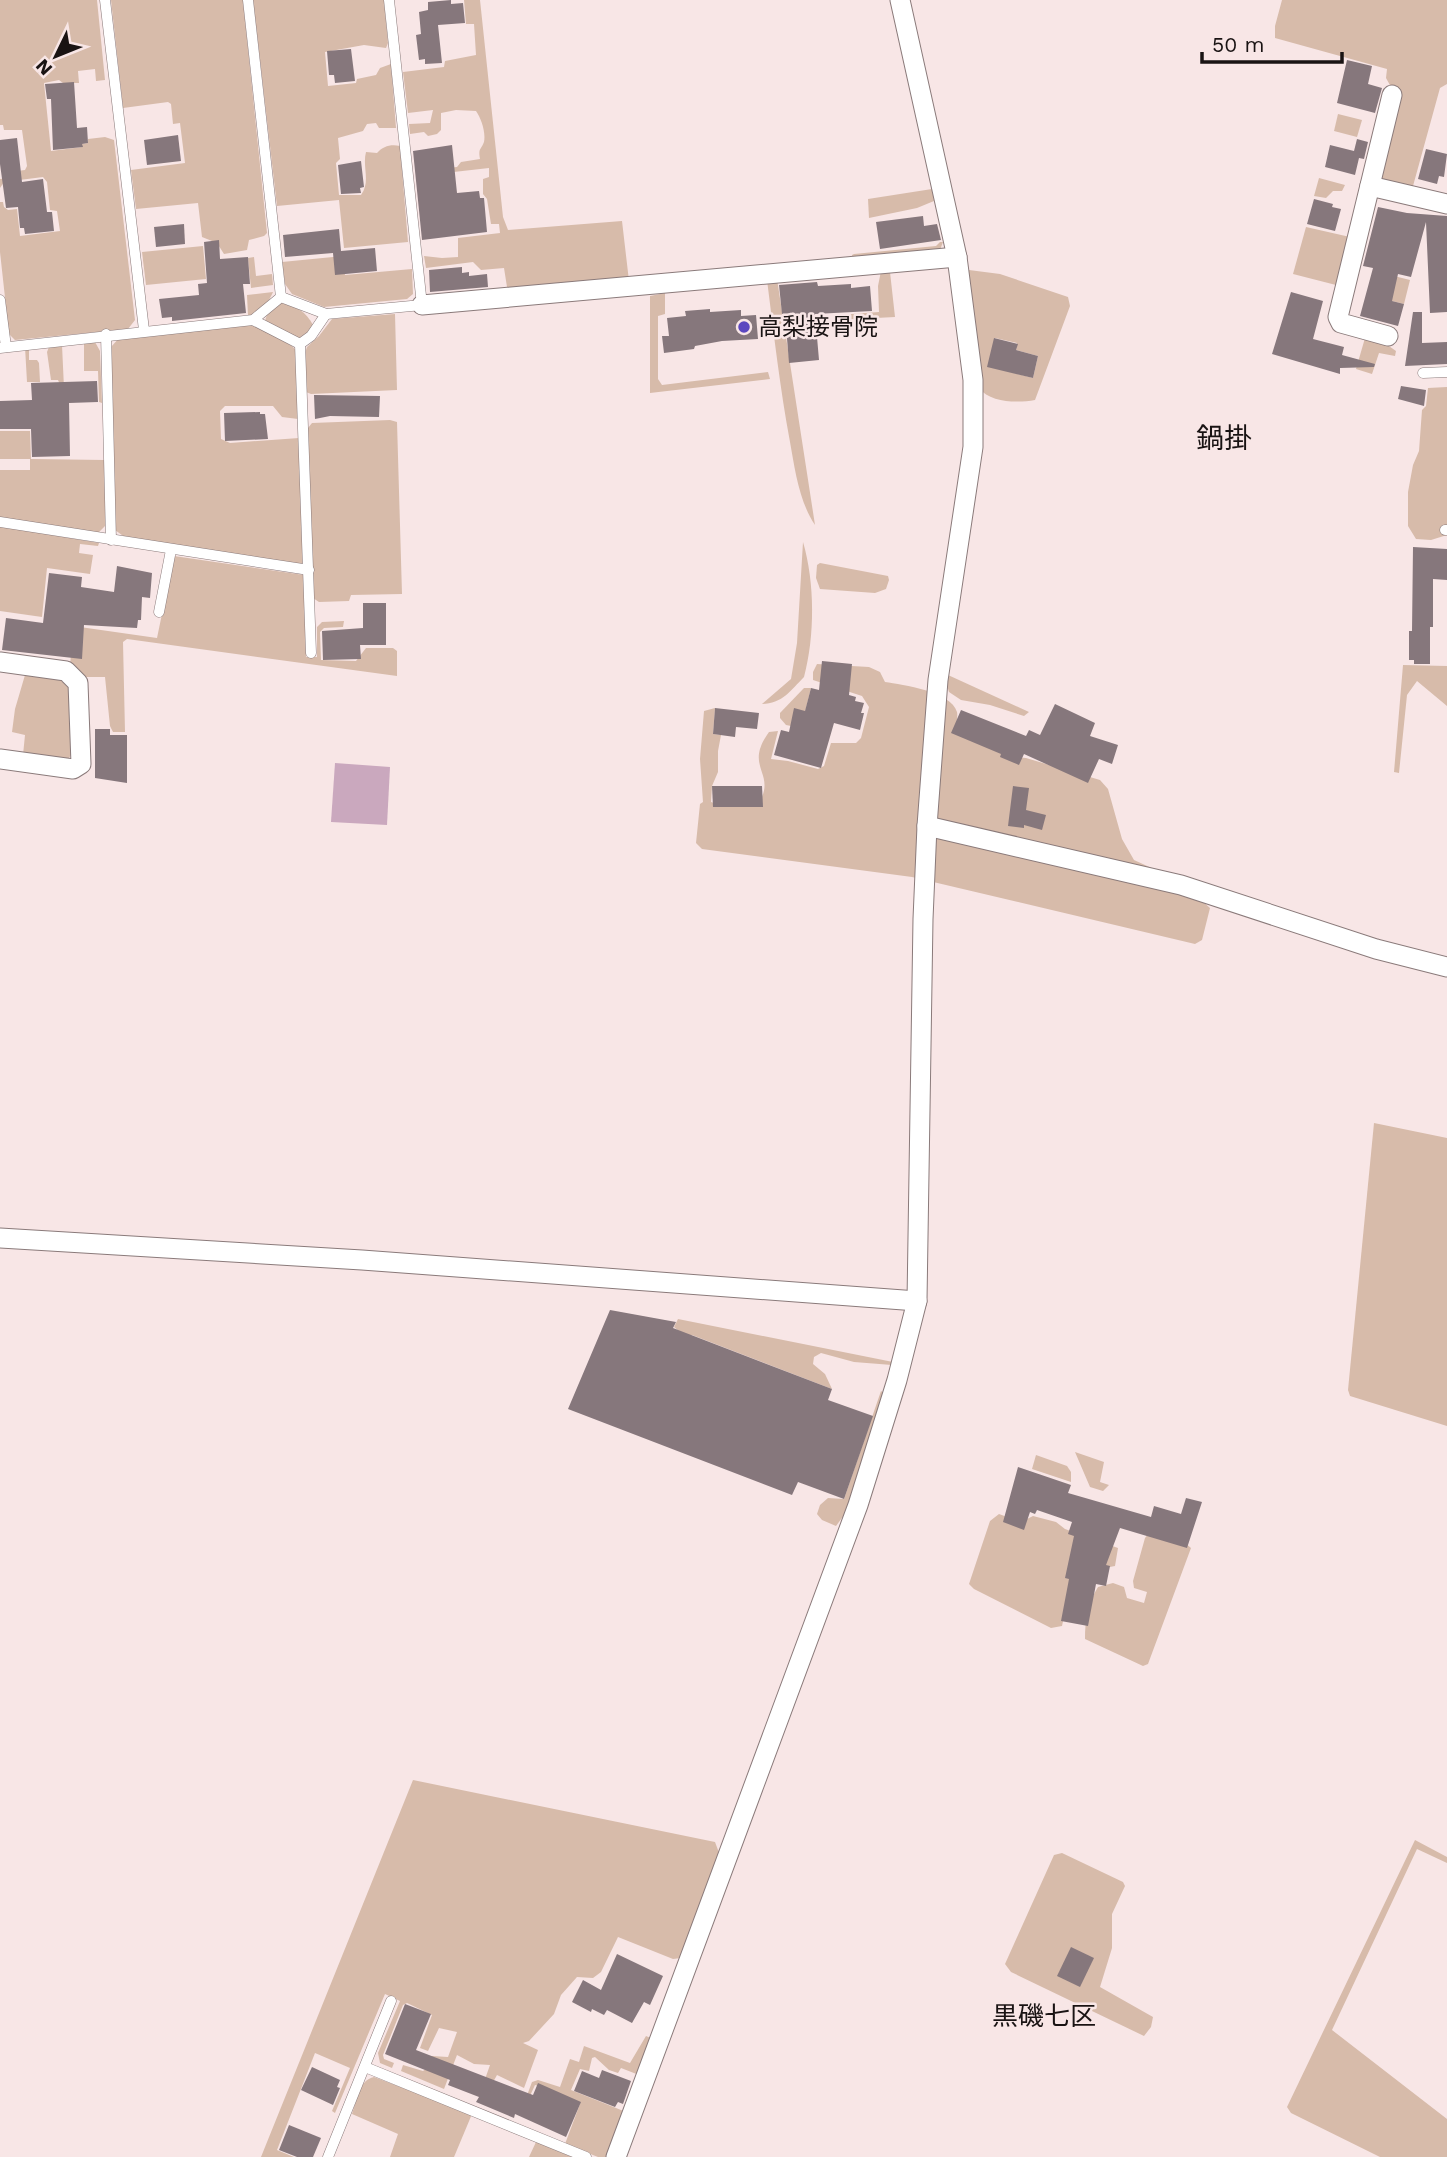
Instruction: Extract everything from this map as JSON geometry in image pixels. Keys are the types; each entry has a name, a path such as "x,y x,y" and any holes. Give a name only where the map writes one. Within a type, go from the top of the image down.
{"street":[{"path":"616,2157 858,1505 894,1393 917,1301 927,826 937,680 973,447 973,380 957,257 901,0"},
{"path":"1388,336 1342,323 1338,317 1392,95"},
{"path":"1370,186 1447,204"},
{"path":"422,305 957,257"},
{"path":"0,662 66,671 78,683 82,764 74,769 0,760"},
{"path":"927,826 1181,885 1376,949 1447,968"},
{"path":"0,1238 362,1260 917,1301"}],"lane":[{"path":"106,0 144,330"},
{"path":"248,0 281,298"},
{"path":"281,298 326,314 422,305 389,0"},
{"path":"253,320 281,298"},
{"path":"0,300 3,348 106,334 253,320 300,344"},
{"path":"300,344 311,336 326,314"},
{"path":"106,334 111,540"},
{"path":"300,344 311,653"},
{"path":"1423,373 1447,372"},
{"path":"0,522 309,570"},
{"path":"159,612 171,550"},
{"path":"328,2157 391,2001"},
{"path":"365,2067 586,2157"}],"shaded area":[{"path":"0,0 97,0 105,80 96,81 95,69 78,71 79,83 63,83 59,80 44,83 51,151 82,147 82,144 88,143 88,139 105,137 114,140 135,320 128,329 15,340 9,334 0,252 0,202 3,202 8,210 17,209 20,236 60,231 57,211 50,210 47,182 43,177 4,182 0,188 0,179 16,177 17,171 25,170 27,166 22,130 4,130 3,125 0,125"},
{"path":"111,0 243,0 267,233 249,240 247,250 224,254 217,243 202,237 198,203 136,209 131,170 185,163 180,123 173,124 171,104 168,102 123,108"},
{"path":"253,0 384,0 388,43 386,48 364,45 325,52 328,86 356,83 357,79 376,75 380,68 391,64 396,128 379,128 376,123 367,124 363,131 338,138 340,159 336,163 339,195 361,195 366,179 366,152 377,153 387,146 400,146 408,242 344,248 339,200 277,206"},
{"path":"464,0 480,0 503,217 508,230 622,221 629,281 512,290 507,287 504,268 481,270 473,262 426,268 424,256 458,257 458,238 500,233 499,224 491,224 487,199 483,194 483,179 489,177 489,168 436,174 435,169 457,167 461,162 480,159 484,134 476,111 456,110 441,113 441,130 437,134 410,134 409,124 430,123 433,110 408,113 403,72 444,67 445,61 476,55 474,24 466,24"},
{"path":"1282,0 1447,0 1447,84 1440,88 1413,186 1381,179 1391,87 1386,78 1387,69 1275,38 1275,26"},
{"path":"1338,114 1362,120 1357,137 1334,131"},
{"path":"1319,178 1345,185 1342,191 1333,191 1326,198 1314,196"},
{"path":"932,189 934,201 917,208 869,218 868,199"},
{"path":"1306,227 1350,237 1336,285 1293,274"},
{"path":"943,242 940,250 852,260 854,254 936,246"},
{"path":"203,246 206,279 146,285 142,252"},
{"path":"343,256 345,275 412,269 413,294 407,299 324,307 292,294 285,284 282,262"},
{"path":"254,257 256,276 272,274 273,285 251,288 248,258"},
{"path":"969,270 1000,274 1068,297 1070,306 1035,400 1021,402 997,399 979,388 966,274","holes":["995,338 1017,343 1016,350 1038,356 1033,378 988,366"]},
{"path":"881,271 890,272 895,317 838,320 838,315 879,312 878,286"},
{"path":"1390,275 1410,280 1404,304 1392,301"},
{"path":"777,279 815,525 798,485 783,402 767,280"},
{"path":"273,292 263,307 248,316 247,295"},
{"path":"665,293 665,314 658,316 658,379 662,385 768,372 770,379 650,393 650,296"},
{"path":"281,303 296,307 307,317 313,325 309,332 299,338 292,337 265,322 270,310"},
{"path":"395,314 397,390 311,394 306,392 307,347 332,319"},
{"path":"252,324 284,340 299,354 298,419 282,417 273,406 225,406 220,411 221,439 230,443 299,438 305,562 301,565 126,538 115,530 111,347 120,337"},
{"path":"1365,338 1383,342 1396,351 1395,356 1379,353 1372,374 1356,369"},
{"path":"84,342 95,342 100,351 102,403 99,402 98,371 84,371"},
{"path":"62,345 64,388 58,380 51,380 47,352 49,347"},
{"path":"25,347 29,348 29,360 37,360 39,363 40,382 27,382"},
{"path":"1447,387 1447,535 1431,540 1416,539 1408,526 1408,492 1413,465 1419,451 1422,410 1426,406 1428,388"},
{"path":"397,422 402,594 351,595 349,601 319,602 313,598 308,428 312,423"},
{"path":"0,431 30,431 31,459 105,460 105,526 98,533 0,517 0,470 30,470 30,459 0,459"},
{"path":"0,526 99,543 98,546 80,544 79,553 93,555 90,574 47,568 42,617 0,611"},
{"path":"803,542 810,575 812,610 804,677 781,699 762,704 791,679 797,643"},
{"path":"174,556 304,575 306,657 317,657 317,627 322,622 344,621 343,627 324,628 320,632 321,660 356,661 366,648 393,648 397,651 397,676 127,639 123,642 125,732 113,732 110,726 105,677 81,677 70,667 73,626 157,638"},
{"path":"820,563 888,576 889,580 886,589 875,593 820,589 816,578 817,565"},
{"path":"817,664 869,667 880,672 885,682 936,694 953,705 957,712 956,730 1012,757 1026,758 1100,780 1108,789 1122,839 1134,860 1180,881 1210,908 1202,940 1195,944 912,877 702,849 696,843 700,804 703,802 700,759 704,711 715,708 713,734 721,735 718,772 712,786 711,802 717,804 759,803 764,793 764,784 759,754 769,732 778,731 771,759 818,769 824,766 831,743 856,743 861,738 869,707 862,696 813,680"},
{"path":"1403,665 1447,666 1447,706 1417,681 1407,695 1399,773 1394,772"},
{"path":"25,675 60,678 70,687 73,752 67,761 23,755 25,735 12,732 15,709"},
{"path":"948,675 1029,712 1024,716 990,705 961,700 949,692 946,682"},
{"path":"804,688 811,688 801,728 786,725 780,718 780,713"},
{"path":"335,763 390,767 387,825 331,822"},
{"path":"1374,1123 1447,1138 1447,1426 1350,1396 1348,1390"},
{"path":"678,1319 893,1362 892,1365 854,1362 821,1353 814,1357 813,1364 825,1374 832,1389 692,1335 686,1337 674,1327"},
{"path":"881,1391 886,1395 847,1511 836,1526 822,1520 817,1514 820,1505 828,1498 844,1499"},
{"path":"1075,1452 1104,1462 1100,1482 1109,1485 1103,1491 1090,1487"},
{"path":"1036,1455 1067,1466 1071,1472 1071,1482 1032,1469"},
{"path":"999,1514 1021,1522 1033,1516 1056,1522 1065,1529 1118,1548 1115,1566 1073,1574 1062,1626 1051,1628 969,1584 990,1521"},
{"path":"1149,1533 1185,1543 1191,1548 1148,1664 1143,1666 1085,1639 1085,1632 1089,1605 1098,1587 1113,1583 1124,1587 1127,1598 1144,1603 1147,1592 1134,1588 1133,1581 1145,1538"},
{"path":"413,1780 715,1842 721,1858 681,1958 673,1959 618,1937 601,1972 593,1978 577,1977 561,1995 554,2014 529,2041 523,2043 538,2050 524,2088 497,2075 492,2084 484,2082 490,2065 474,2064 457,2055 444,2089 401,2071 403,2065 423,2071 432,2056 448,2057 457,2032 439,2028 428,2051 420,2048 432,2015 407,2003 403,2005 383,2055 384,2059 394,2063 392,2068 380,2063 378,2053 400,2001 385,1994 335,2113 332,2111 350,2068 315,2053 277,2150 294,2157 261,2157"},
{"path":"1415,1840 1447,1857 1447,1863 1417,1849 1332,2030 1447,2119 1447,2157 1380,2157 1291,2113 1287,2107"},
{"path":"1062,1853 1123,1882 1125,1886 1112,1914 1112,1948 1100,1987 1153,2017 1151,2027 1144,2036 1011,1972 1005,1964 1054,1855"},
{"path":"646,2036 653,2039 639,2075 621,2068 618,2073 609,2070 595,2057 592,2058 589,2071 580,2069 571,2090 626,2112 608,2157 598,2157 565,2144 580,2104 535,2085 529,2098 526,2098 532,2082 538,2080 560,2087 570,2059 579,2062 584,2046 630,2063"},
{"path":"374,2077 472,2114 454,2157 390,2157 398,2134 352,2114 362,2086"},
{"path":"536,2142 572,2157 529,2157"}],"building":[{"path":"451,0 451,4 463,3 465,23 438,25 442,63 425,64 425,59 419,60 416,35 421,34 419,12 428,10 428,2"},
{"path":"351,49 355,81 335,83 334,75 329,75 327,51"},
{"path":"1347,60 1372,66 1368,84 1382,88 1375,113 1337,103"},
{"path":"74,82 77,128 87,127 88,143 82,144 83,147 53,150 51,99 47,99 45,84"},
{"path":"178,135 181,161 147,165 144,140"},
{"path":"17,138 22,182 43,179 47,212 52,212 54,231 25,234 24,228 20,228 18,207 6,208 0,164 0,140"},
{"path":"1357,139 1368,142 1364,159 1359,158 1355,175 1325,167 1330,145 1354,151"},
{"path":"452,145 457,193 479,191 480,198 484,198 487,232 422,240 413,151"},
{"path":"1426,149 1447,154 1444,177 1439,176 1437,184 1418,179"},
{"path":"361,161 364,187 360,188 361,193 341,194 338,165"},
{"path":"1314,199 1341,209 1335,231 1307,224"},
{"path":"1378,207 1407,213 1447,216 1447,312 1430,313 1426,222 1411,277 1398,274 1392,301 1404,304 1398,326 1360,316 1373,268 1363,266"},
{"path":"923,216 924,226 937,224 941,240 880,249 876,222"},
{"path":"184,224 185,244 156,247 154,227"},
{"path":"339,229 341,251 375,248 377,271 335,275 333,253 285,257 283,235"},
{"path":"219,240 220,259 248,257 250,284 243,284 246,313 172,321 172,317 162,318 159,299 199,295 198,284 207,283 204,242"},
{"path":"462,267 462,273 469,272 469,276 487,274 488,287 430,292 429,270"},
{"path":"817,282 818,286 870,286 872,311 815,314 819,360 789,363 785,314 782,314 779,285"},
{"path":"1291,292 1323,301 1313,339 1344,347 1342,355 1375,364 1374,367 1340,368 1340,374 1272,354"},
{"path":"710,309 710,312 741,310 741,316 756,315 758,339 722,341 695,346 694,349 664,353 662,336 669,336 667,318 686,316 685,311"},
{"path":"1413,312 1422,312 1422,343 1447,342 1447,364 1405,366"},
{"path":"994,338 1018,344 1016,350 1038,356 1033,378 987,367"},
{"path":"97,381 98,402 69,403 70,456 32,457 31,429 0,429 0,401 32,400 31,383"},
{"path":"1401,386 1426,390 1424,406 1398,399"},
{"path":"314,395 380,396 379,417 330,416 315,419"},
{"path":"224,413 265,414 268,439 225,441"},
{"path":"1413,547 1447,549 1447,580 1433,579 1430,664 1414,664 1414,660 1409,660"},
{"path":"117,566 152,573 150,598 142,597 141,620 138,620 137,628 84,625 82,659 2,650 6,618 43,623 49,573 82,577 81,587 114,592"},
{"path":"363,603 386,603 386,645 360,645 361,659 323,660 322,631 363,628"},
{"path":"822,661 852,664 849,695 856,697 855,701 864,703 861,713 864,713 860,730 834,723 821,768 774,755 781,730 789,732 794,708 805,711 811,688 819,690"},
{"path":"1055,704 1095,723 1090,736 1118,745 1112,764 1099,759 1088,783 1024,754 1019,765 1000,757 1001,754 951,733 961,710 1026,736 1029,730 1040,735"},
{"path":"715,708 759,713 757,729 736,727 735,737 713,734"},
{"path":"95,729 110,729 110,735 127,735 127,783 95,778"},
{"path":"712,786 762,786 763,807 713,807"},
{"path":"1013,786 1029,788 1026,810 1046,815 1042,830 1024,825 1024,828 1008,826"},
{"path":"610,1310 676,1322 673,1328 832,1389 828,1400 873,1416 844,1499 798,1482 792,1495 568,1409"},
{"path":"1018,1467 1071,1485 1068,1493 1151,1517 1154,1506 1181,1514 1186,1498 1202,1502 1187,1548 1120,1528 1106,1565 1110,1566 1106,1586 1096,1584 1088,1626 1061,1621 1069,1579 1065,1578 1074,1536 1068,1534 1072,1522 1037,1510 1035,1514 1030,1512 1024,1530 1003,1522"},
{"path":"1071,1947 1094,1958 1080,1987 1057,1976"},
{"path":"617,1954 663,1976 650,2005 644,2002 632,2023 607,2010 604,2015 592,2009 591,2012 572,2002 583,1980 601,1990"},
{"path":"405,2004 431,2014 416,2050 533,2095 538,2083 581,2102 566,2137 515,2114 514,2118 476,2102 479,2097 448,2085 450,2080 385,2054"},
{"path":"312,2067 340,2080 337,2087 340,2088 333,2105 301,2090"},
{"path":"602,2070 631,2081 623,2104 618,2102 615,2107 574,2091 582,2071 599,2078"},
{"path":"289,2125 321,2138 313,2157 297,2157 279,2150"}],"place":[{"name":"高梨接骨院","path":"744,327"}],"district":[{"name":"鍋掛","path":"1224,438"},
{"name":"黒磯七区","path":"1044,2016"}]}
